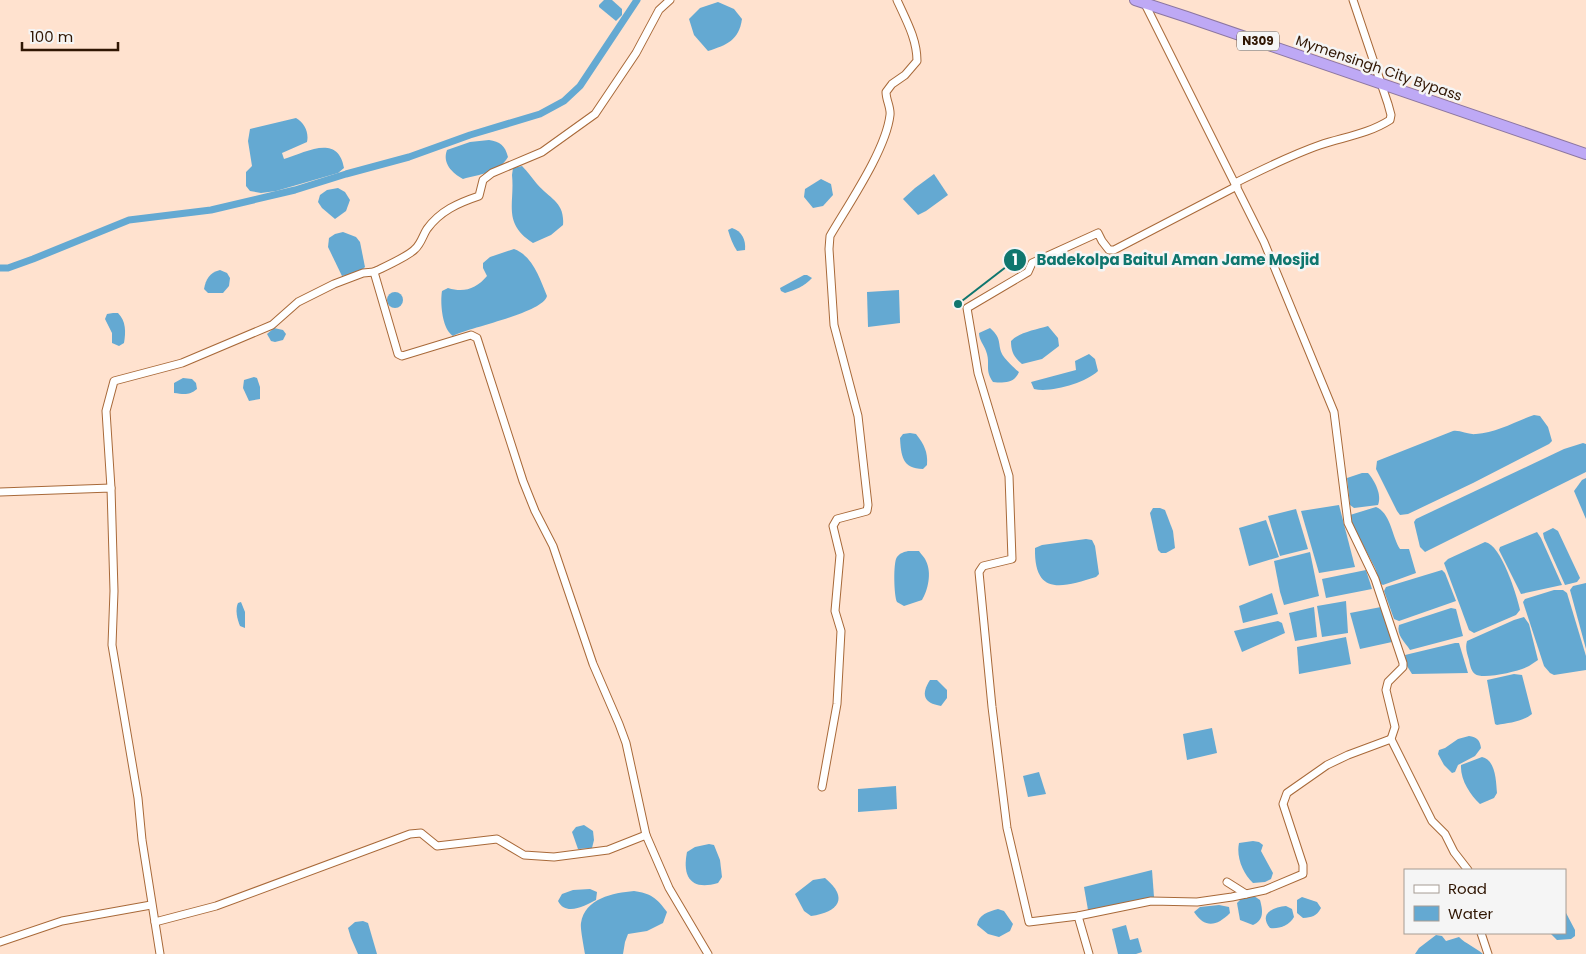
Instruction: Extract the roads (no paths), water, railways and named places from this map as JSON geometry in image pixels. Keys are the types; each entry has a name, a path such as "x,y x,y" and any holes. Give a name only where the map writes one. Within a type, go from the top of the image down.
{"highway":[{"name":"Mymensingh City Bypass","path":"1135,0 1586,154"}],"street":[{"path":"160,954 151,905 138,798 115,672 112,645 114,591 111,488 106,411 114,381 182,363 272,325 298,302 357,274 374,272 416,249 426,230 436,218 459,202 479,196 483,180 488,176 542,152 595,114 636,53 659,10 670,0"},
{"path":"822,787 837,704 841,631 835,611 840,555 833,526 837,519 867,511 868,505 858,416 834,325 829,249 830,236 869,169 882,142 891,114 886,92 917,61 914,37 897,0"},
{"path":"1353,0 1381,83 1390,120 1381,126 1360,134 1302,152 1114,250 1109,250 1098,233 1032,263 1028,272 968,308 978,373 1009,476 1012,559 983,566 979,572 992,707 1007,828 1030,922 1078,916 1151,901 1197,902 1246,894 1265,890 1303,874 1304,865 1283,804 1288,793 1348,754 1391,739"},
{"path":"1145,4 1264,242 1334,412 1348,523 1374,579 1404,663 1404,668 1388,682 1386,690 1395,727 1391,739 1432,821 1446,834 1454,852 1467,869"},
{"path":"374,272 398,354 402,356 471,335 477,338 523,481 535,511 553,546 593,664 626,743 646,835 669,888 708,954"},
{"path":"0,492 111,488"},
{"path":"154,922 216,906 410,834 421,833 437,846 497,839 524,855 554,857 608,850 646,835"},
{"path":"1227,882 1246,894"},
{"path":"0,942 62,921 151,905"},
{"path":"1078,916 1089,954"},
{"path":"1481,934 1488,954"}],"water":[{"path":"604,0 612,0 622,9 622,15 616,21 599,7"},
{"path":"718,2 734,9 742,19 738,32 731,41 708,51 694,35 689,19 700,8"},
{"path":"296,118 306,128 307,142 282,153 284,159 311,150 328,148 335,151 341,157 344,168 338,173 276,191 261,193 250,191 246,186 246,172 252,166 248,141 250,129"},
{"path":"489,140 502,145 507,153 508,157 500,166 494,170 463,179 449,167 446,159 447,150 470,142"},
{"path":"522,166 556,202 562,211 563,217 563,225 551,235 533,243 523,236 517,228 512,212 513,168"},
{"path":"934,174 948,195 918,215 903,199"},
{"path":"821,179 831,184 833,195 823,206 813,208 804,197 805,189"},
{"path":"338,188 345,192 350,200 346,211 335,219 318,202 320,195 327,190"},
{"path":"732,228 743,236 745,250 737,251 728,230"},
{"path":"343,232 356,237 360,242 365,267 360,272 342,276 328,247 329,238"},
{"path":"514,249 521,252 531,262 547,296 543,302 520,314 453,336 449,333 444,322 441,302 442,291 448,288 464,290 474,287 487,276 483,263 490,257"},
{"path":"220,270 227,273 230,278 229,286 223,293 208,293 204,289 207,279 213,273"},
{"path":"804,275 812,278 796,289 785,293 781,291 780,288"},
{"path":"899,290 900,323 868,327 867,292"},
{"path":"395,292 403,300 395,308 387,300"},
{"path":"118,313 125,327 124,343 119,346 112,343 112,333 105,319 107,314"},
{"path":"1048,326 1058,338 1059,346 1042,359 1022,364 1014,354 1011,341 1023,333"},
{"path":"274,328 283,330 286,334 283,340 271,341 267,334"},
{"path":"990,328 997,336 1000,350 1004,357 1019,372 1011,381 993,382 990,377 987,356 979,333"},
{"path":"1089,354 1095,359 1098,371 1092,375 1067,386 1049,390 1034,389 1031,382 1076,370 1075,361"},
{"path":"183,378 192,379 196,383 197,389 189,394 174,393 174,383"},
{"path":"257,378 260,387 260,399 249,401 243,388 244,380"},
{"path":"1534,415 1540,416 1548,427 1552,441 1549,444 1408,514 1400,515 1397,511 1376,469 1377,461 1453,431 1473,434 1483,433"},
{"path":"903,434 916,434 925,448 927,465 923,469 911,467 902,455 900,438"},
{"path":"1583,443 1586,444 1586,472 1425,552 1420,547 1414,522 1416,519 1564,449"},
{"path":"1368,473 1373,480 1377,488 1379,501 1378,505 1354,508 1350,505 1347,478"},
{"path":"1586,478 1586,519 1574,491 1582,480"},
{"path":"1339,505 1355,567 1319,573 1301,511"},
{"path":"1376,507 1385,514 1400,549 1409,549 1416,573 1383,585 1351,522 1350,515"},
{"path":"1153,508 1165,510 1173,531 1175,548 1166,553 1161,553 1158,550 1150,513"},
{"path":"1296,509 1308,549 1280,556 1268,516"},
{"path":"1266,520 1279,557 1249,566 1239,528"},
{"path":"1553,528 1558,531 1580,578 1577,582 1565,585 1544,538 1543,533"},
{"path":"1537,532 1562,585 1521,594 1499,550 1500,547"},
{"path":"1086,539 1092,540 1095,546 1099,574 1096,577 1072,584 1053,585 1039,575 1035,548 1042,545"},
{"path":"1485,542 1491,545 1502,561 1512,583 1520,610 1516,615 1474,633 1469,630 1444,563 1448,559"},
{"path":"908,551 919,551 928,566 929,576 922,600 904,606 897,602 896,599 895,565 897,557"},
{"path":"1310,552 1319,596 1284,605 1274,561"},
{"path":"1366,570 1372,589 1326,598 1322,579"},
{"path":"1442,570 1456,601 1399,621 1394,619 1384,591 1386,587"},
{"path":"1586,583 1586,649 1570,590 1573,586"},
{"path":"1554,590 1563,590 1567,593 1586,656 1586,670 1554,675 1544,666 1523,602 1525,599"},
{"path":"1272,593 1278,614 1243,623 1239,606"},
{"path":"1346,601 1348,633 1322,637 1317,606"},
{"path":"241,602 245,612 245,628 240,626 237,614 237,605"},
{"path":"1314,607 1317,637 1295,641 1289,613"},
{"path":"1381,607 1392,642 1360,649 1350,613"},
{"path":"1451,608 1456,609 1463,636 1410,650 1400,635 1399,625"},
{"path":"1524,617 1529,624 1538,660 1529,666 1510,672 1486,676 1475,674 1471,668 1467,653 1467,641"},
{"path":"1278,621 1282,623 1285,633 1242,652 1234,631"},
{"path":"1346,637 1351,664 1299,674 1297,647"},
{"path":"1459,643 1468,673 1412,674 1407,666 1405,655"},
{"path":"1514,674 1522,675 1532,714 1511,723 1497,725 1495,724 1487,680"},
{"path":"930,680 937,680 947,690 947,698 941,706 930,703 925,697 925,690"},
{"path":"1212,728 1217,753 1187,760 1183,734"},
{"path":"1469,736 1478,739 1481,748 1475,756 1458,765 1455,772 1452,773 1444,765 1438,754 1439,750 1458,739"},
{"path":"1482,757 1487,759 1493,767 1497,793 1494,798 1480,804 1466,786 1462,776 1461,765"},
{"path":"1039,772 1046,794 1028,797 1023,776"},
{"path":"896,786 897,809 858,812 858,789"},
{"path":"584,825 593,831 594,840 592,848 578,849 572,832 576,827"},
{"path":"1253,841 1263,845 1261,851 1273,873 1271,879 1265,882 1253,883 1243,870 1239,859 1239,843"},
{"path":"709,844 714,845 720,860 722,877 718,883 701,885 690,880 687,875 687,852 695,847"},
{"path":"1152,870 1154,897 1088,910 1084,887"},
{"path":"825,878 837,892 838,903 828,911 811,916 804,911 795,894 813,880"},
{"path":"590,889 597,892 596,900 582,907 566,908 558,901 562,894 573,890"},
{"path":"634,891 649,895 660,903 667,912 663,923 647,931 628,934 623,954 585,954 581,923 588,908 594,902 609,895"},
{"path":"1254,896 1260,900 1262,911 1261,918 1253,925 1240,920 1237,903 1242,898"},
{"path":"1302,897 1317,902 1321,908 1315,915 1303,918 1297,913 1297,900"},
{"path":"1219,905 1229,907 1230,913 1216,923 1211,924 1202,921 1194,912 1200,907"},
{"path":"1286,906 1292,909 1294,917 1292,920 1284,926 1270,928 1266,918 1269,912 1272,909"},
{"path":"998,909 1004,911 1013,924 1010,931 999,937 988,934 977,925 980,918 987,912"},
{"path":"1566,913 1575,930 1575,936 1571,939 1557,940 1551,934 1566,934"},
{"path":"363,921 368,923 377,954 358,954 351,938 348,928 355,922"},
{"path":"1126,925 1130,940 1138,938 1142,952 1118,954 1112,929"},
{"path":"1436,935 1442,936 1446,941 1459,937 1483,954 1415,954 1419,948"}],"waterway":[{"path":"0,268 8,268 33,259 129,220 211,210 295,190 409,157 470,135 540,114 564,101 580,86 637,0"}],"place":[{"name":"Badekolpa Baitul Aman Jame Mosjid","path":"958,304"}]}
